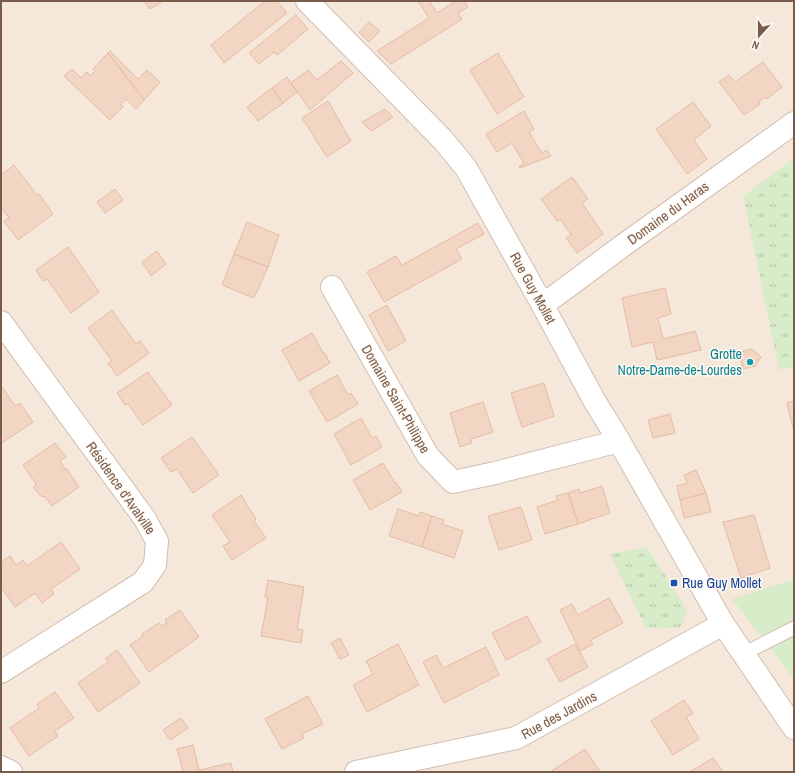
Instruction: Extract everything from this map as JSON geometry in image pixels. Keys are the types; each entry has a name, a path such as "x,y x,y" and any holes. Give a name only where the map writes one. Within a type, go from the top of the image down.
{"street":[{"name":"Rue Guy Mollet","path":"307,1 443,140 466,168 594,400 619,441 723,624 794,728"},
{"name":"Domaine du Haras","path":"542,304 794,123"},
{"name":"Domaine Saint-Philippe","path":"332,287 428,456 453,482 495,473 619,441"},
{"name":"Résidence d'Avalville","path":"1,322 145,519 157,541 155,565 143,582 1,672"},
{"name":"Rue des Jardins","path":"356,772 516,738 723,624"},
{"path":"1,767 11,772"}],"lane":[{"path":"743,654 794,628"}],"shaded area":[{"path":"1,1 794,1 794,158 743,196 780,370 794,367 794,579 733,599 794,679 794,772 1,772"}],"green space":[{"path":"794,158 794,367 779,370 743,196"},
{"path":"647,547 687,610 682,627 646,629 610,554"},
{"path":"794,579 794,679 732,599"}],"building":[{"path":"144,1 163,1 150,9"},
{"path":"265,1 277,1 287,13 224,63 211,45"},
{"path":"418,1 429,1 437,13 456,1 464,1 468,7 458,13 462,19 391,64 377,51 429,18"},
{"path":"296,15 308,29 277,55 274,52 259,64 249,53"},
{"path":"369,22 380,31 369,42 359,32"},
{"path":"110,51 138,79 147,70 160,82 144,100 108,53"},
{"path":"108,53 144,100 136,109 126,99 121,104 123,107 110,120 64,76 72,69 81,78 87,72 90,76 95,71 93,69"},
{"path":"498,53 524,97 497,114 470,70"},
{"path":"341,61 353,73 310,110 291,83 308,70 317,80"},
{"path":"763,62 782,87 767,99 765,97 759,102 760,104 744,115 719,82 729,75 735,82"},
{"path":"287,77 297,92 283,103 272,88"},
{"path":"272,88 283,103 258,121 247,107"},
{"path":"328,101 351,141 327,157 302,118"},
{"path":"693,102 711,126 694,140 707,159 687,174 656,129"},
{"path":"385,109 393,117 371,131 362,122"},
{"path":"524,111 534,129 529,132 542,153 547,150 551,156 520,168 519,167 524,163 512,143 497,152 486,134"},
{"path":"14,165 37,195 39,194 53,214 18,240 4,221 9,218 1,207 1,175"},
{"path":"572,177 588,199 582,203 603,234 577,253 566,238 571,235 560,219 557,221 541,199"},
{"path":"115,189 123,200 105,213 97,202"},
{"path":"247,222 279,235 268,267 234,254"},
{"path":"478,223 484,234 456,249 462,259 384,302 367,272 396,256 402,265"},
{"path":"68,247 99,292 71,313 47,279 43,281 36,270"},
{"path":"157,251 166,264 151,276 142,262"},
{"path":"234,254 268,267 254,298 222,285"},
{"path":"665,288 671,314 658,318 663,339 695,331 701,350 657,360 653,342 632,347 622,298"},
{"path":"387,305 406,341 388,351 369,315"},
{"path":"112,310 136,344 140,341 149,353 117,376 108,363 112,361 88,328"},
{"path":"312,333 330,363 299,381 282,350"},
{"name":"Grotte Notre-Dame-de-Lourdes","path":"752,349 761,357 755,366 743,369 739,352"},
{"path":"148,372 172,405 143,425 128,404 125,405 117,393"},
{"path":"337,375 348,395 351,393 358,404 327,422 309,391"},
{"path":"544,383 554,416 522,427 511,393"},
{"path":"2,387 15,406 20,403 33,422 2,443 1,388"},
{"path":"794,401 794,427 793,428 787,403"},
{"path":"483,402 493,432 471,439 472,443 460,447 450,413"},
{"path":"670,414 675,433 653,438 648,420"},
{"path":"361,418 372,438 376,436 382,447 351,465 334,434"},
{"path":"192,437 219,475 193,493 177,469 171,472 161,458"},
{"path":"55,443 66,457 60,461 79,487 52,506 45,497 41,496 34,488 36,484 23,465"},
{"path":"383,463 402,492 370,510 353,480"},
{"path":"696,470 706,493 680,500 677,486 687,483 684,475"},
{"path":"602,486 610,513 578,524 568,493 579,489 580,493"},
{"path":"568,493 578,524 545,534 537,507 558,500 556,496"},
{"path":"706,493 711,512 684,518 680,500"},
{"path":"241,495 256,519 254,521 266,538 232,560 223,546 230,542 212,515"},
{"path":"521,507 532,540 499,550 488,516"},
{"path":"398,509 419,516 420,512 432,516 422,547 389,536"},
{"path":"754,515 770,568 741,578 723,522"},
{"path":"432,516 444,520 442,524 463,531 454,558 422,547"},
{"path":"61,542 80,569 51,589 54,594 42,603 35,593 15,607 1,587 1,562 10,556 16,565 23,560 27,566"},
{"path":"268,580 304,587 297,629 303,630 301,643 261,636 268,598 265,597"},
{"path":"609,598 623,623 591,640 593,644 580,651 560,610 572,604 578,615"},
{"path":"180,610 199,637 149,672 130,645 143,636 142,634 159,623 161,626 167,623 165,620"},
{"path":"527,616 541,642 506,660 492,633"},
{"path":"340,638 349,655 340,659 331,643"},
{"path":"398,644 419,685 367,712 353,685 373,674 366,661"},
{"path":"575,644 588,667 560,682 547,659"},
{"path":"486,647 499,675 444,703 423,662 436,655 443,668"},
{"path":"117,650 140,683 98,712 78,683 108,662 106,658"},
{"path":"55,692 74,718 55,731 58,736 29,756 10,728 39,708 37,704"},
{"path":"308,696 323,724 302,734 304,738 282,749 265,719"},
{"path":"684,700 693,713 686,717 699,739 673,755 651,721"},
{"path":"181,718 188,728 170,740 163,730"},
{"path":"193,745 199,770 231,763 233,772 183,772 177,749"},
{"path":"585,749 600,772 550,772"},
{"path":"713,758 723,772 690,772"}],"place":[{"name":"Grotte Notre-Dame-de-Lourdes","path":"750,362"},
{"name":"Rue Guy Mollet","path":"674,583"}]}
